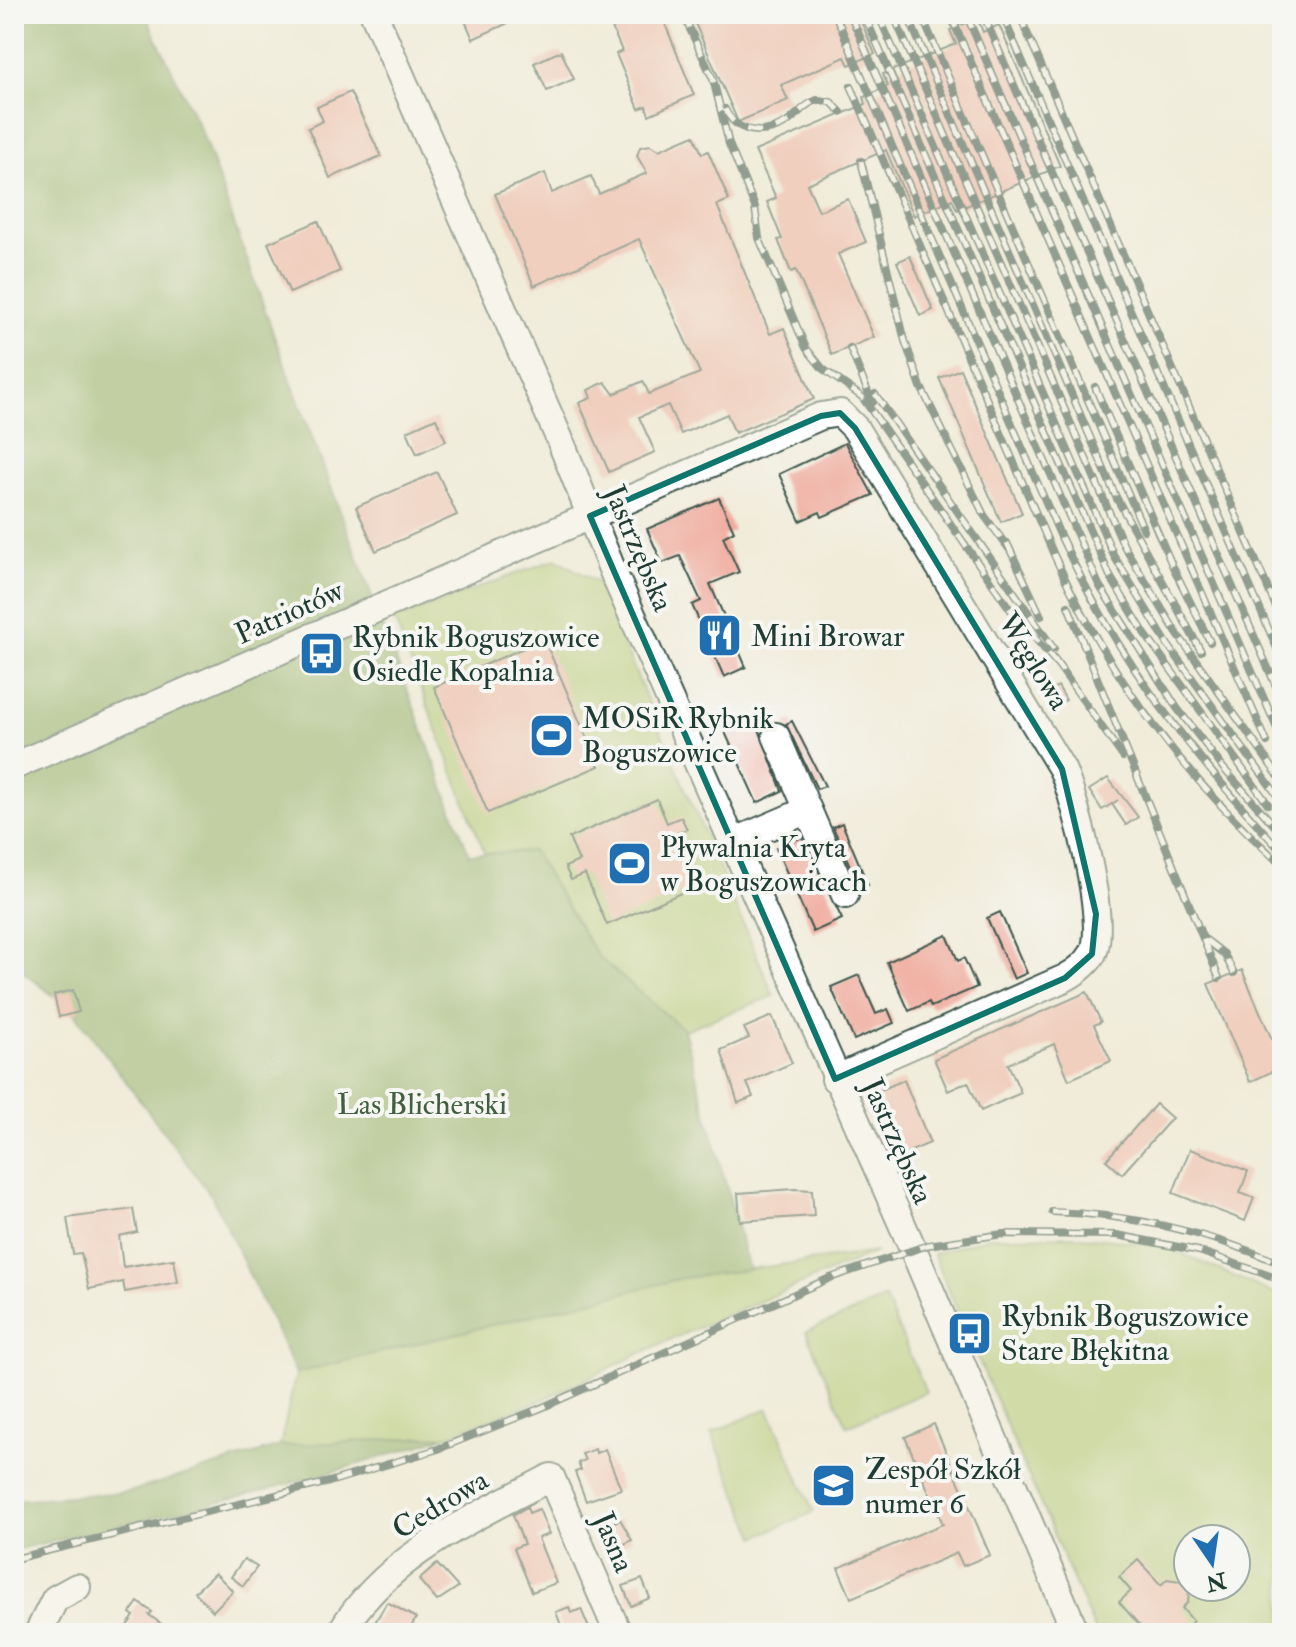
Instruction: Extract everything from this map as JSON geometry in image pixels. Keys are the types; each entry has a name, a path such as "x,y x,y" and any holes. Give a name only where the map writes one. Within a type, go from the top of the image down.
{"street":[{"name":"Jastrzębska","path":"374,14 509,331 560,440 590,516 835,1079 1022,1501 1076,1633"},
{"name":"Węglowa","path":"590,516 821,416 844,415 863,440 1062,769 1078,816 1096,914 1095,946 1086,962 1065,978 835,1079"},
{"name":"Patriotów","path":"14,766 590,516"},
{"path":"776,736 845,895"},
{"path":"733,842 808,810"},
{"name":"Cedrowa","path":"340,1633 350,1616 417,1549 551,1477"},
{"name":"Jasna","path":"551,1477 618,1633"},
{"path":"38,1633 55,1599 77,1587"}],"highlighted area":[{"path":"840,413 855,428 1062,769 1096,914 1092,954 1065,978 835,1079 590,516 821,416"}],"green space":[{"name":"Las Blicherski","path":"14,14 145,14 202,133 276,341 469,854 533,851 598,957 684,1030 749,1270 683,1278 296,1373 213,1198 73,1011 14,965"},
{"name":"MOSiR Rybnik Boguszowice","path":"556,559 597,582 774,996 684,1030 598,957 533,851 485,854 394,619"},
{"path":"1071,1236 1160,1244 1282,1297 1282,1633 1096,1633 933,1254 989,1237"},
{"path":"876,1252 660,1344 542,1400 446,1436 280,1446 296,1373 683,1278"},
{"path":"885,1298 926,1392 847,1426 806,1332"},
{"path":"768,1408 814,1512 756,1537 711,1433"},
{"path":"446,1436 286,1485 14,1550 14,1500 129,1492 280,1446"}],"building":[{"path":"462,14 528,14 473,39"},
{"path":"627,14 661,14 694,95 649,115 646,106 639,109 616,54 622,51 609,21"},
{"path":"691,14 858,14 875,54 849,65 845,57 781,85 788,100 738,122"},
{"path":"977,18 983,32 999,25 1060,166 957,210 952,199 914,216 886,150 807,184 819,211 848,199 866,242 838,254 874,337 832,355 796,270 791,272 778,240 782,239 767,202 776,198 755,151 866,104 864,97 888,86 883,74 956,44 950,30"},
{"path":"561,51 574,79 547,91 534,63"},
{"path":"350,92 381,156 330,178 308,128 323,121 317,107"},
{"path":"694,135 702,154 708,151 729,200 717,205 770,334 784,328 814,399 735,433 727,414 681,434 668,405 639,417 655,452 609,472 579,403 591,398 588,390 605,382 614,394 643,381 649,394 700,373 639,239 534,286 495,194 545,173 552,193 591,176 599,194 647,173 637,156 640,147 650,145 659,150"},
{"path":"318,221 340,271 290,293 268,243"},
{"path":"910,256 933,310 920,316 897,262"},
{"path":"960,369 1022,513 1001,522 939,378"},
{"path":"436,418 446,441 417,454 407,431"},
{"path":"845,443 873,495 822,517 820,512 800,521 779,474"},
{"path":"437,472 457,515 376,551 356,507"},
{"path":"719,498 734,531 723,537 739,572 710,584 746,667 724,677 692,605 701,601 680,556 662,563 647,529"},
{"path":"544,639 599,766 488,813 434,687"},
{"path":"1058,686 1066,700 1054,706 1046,693"},
{"path":"754,716 782,791 757,803 724,730"},
{"path":"792,721 825,786 817,789 786,724"},
{"path":"1108,778 1138,817 1126,825 1112,804 1118,800 1102,810 1089,790"},
{"name":"Pływalnia Kryta w Boguszowicach","path":"657,799 667,823 681,817 687,829 673,835 695,887 607,925 585,874 571,880 565,867 579,861 569,838"},
{"path":"842,823 868,885 860,889 833,827"},
{"path":"802,837 842,919 813,932 776,848"},
{"path":"1000,912 1027,973 1014,979 987,918"},
{"path":"947,935 958,961 964,958 977,987 931,1007 929,1002 909,1011 887,962"},
{"path":"1242,970 1282,1063 1282,1067 1250,1082 1208,984"},
{"path":"859,975 876,1014 888,1009 894,1023 854,1040 831,987"},
{"path":"73,990 79,1012 59,1017 54,995"},
{"path":"1087,992 1101,1022 1094,1025 1111,1061 1069,1080 1054,1044 1008,1064 1021,1093 981,1111 968,1082 948,1091 934,1059"},
{"path":"772,1016 792,1063 747,1083 753,1097 738,1103 721,1050 749,1038 744,1028"},
{"path":"904,1080 930,1143 902,1155 875,1092"},
{"path":"1156,1104 1172,1118 1122,1174 1106,1160"},
{"path":"1190,1149 1248,1171 1240,1193 1254,1198 1245,1221 1173,1193"},
{"path":"812,1190 814,1216 740,1221 738,1193"},
{"path":"133,1209 137,1232 119,1236 123,1267 174,1259 178,1282 125,1292 123,1282 89,1289 81,1253 73,1254 67,1218"},
{"path":"934,1424 990,1555 963,1566 957,1553 851,1598 838,1568 943,1524 905,1437"},
{"path":"595,1449 596,1453 605,1449 621,1489 586,1501 575,1472 581,1470 578,1463 585,1460 582,1454"},
{"path":"527,1507 529,1513 539,1509 549,1534 538,1538 556,1583 532,1592 514,1548 524,1544 513,1515"},
{"path":"620,1519 632,1540 612,1551 600,1530"},
{"path":"244,1559 257,1567 243,1586 231,1577"},
{"path":"1138,1560 1161,1585 1167,1579 1172,1580 1172,1603 1187,1603 1182,1608 1193,1621 1180,1633 1146,1633 1119,1602 1131,1591 1119,1577"},
{"path":"437,1564 458,1587 437,1601 419,1580"},
{"path":"215,1573 233,1591 213,1611 195,1592"},
{"path":"642,1579 650,1598 631,1606 623,1586"},
{"path":"138,1602 152,1612 149,1615 174,1633 122,1633 134,1616 130,1613"},
{"path":"387,1602 416,1618 408,1633 385,1633 373,1626"},
{"path":"569,1607 571,1613 581,1609 591,1633 564,1633 556,1612"}],"railway":[{"path":"683,14 713,79 729,144 755,207 759,238 806,348 823,369 862,397 1010,609 1059,666"},
{"path":"835,14 1060,535 1083,581 1158,703 1216,777 1282,852"},
{"path":"850,14 1099,585 1177,708 1224,769 1282,834"},
{"path":"864,14 1110,576 1145,634 1268,804"},
{"path":"878,14 1114,556 1168,645 1282,802"},
{"path":"893,14 1124,546 1176,632 1282,781"},
{"path":"907,14 1116,497 1201,651"},
{"path":"921,14 1144,530"},
{"path":"950,14 1267,742"},
{"path":"966,14 1282,740"},
{"path":"983,14 1282,700"},
{"path":"1002,14 1282,660"},
{"path":"1019,14 1282,621"},
{"path":"851,86 1075,599 1124,683 1181,760 1282,865"},
{"path":"725,109 736,124 760,131 786,123 817,100 831,102 841,112"},
{"path":"861,161 905,341 921,387 984,515 1012,553"},
{"path":"850,348 872,402"},
{"path":"1095,387 1172,565 1210,642"},
{"path":"875,394 1054,649"},
{"path":"1007,543 1041,616"},
{"path":"1068,606 1219,978"},
{"path":"1054,659 1123,757"},
{"path":"1206,940 1224,954 1234,973"},
{"path":"1052,1212 1111,1217 1169,1227 1226,1243 1282,1264"},
{"path":"14,1559 329,1482 438,1449 541,1408 830,1278 928,1245 1003,1234 1117,1235 1199,1251 1282,1280"}],"place":[{"name":"Mini Browar","path":"720,636"},
{"name":"Rybnik Boguszowice Osiedle Kopalnia","path":"321,654"},
{"name":"MOSiR Rybnik Boguszowice","path":"551,735"},
{"name":"Pływalnia Kryta w Boguszowicach","path":"629,864"},
{"name":"Rybnik Boguszowice Stare Błękitna","path":"970,1333"},
{"name":"Zespół Szkół numer 6","path":"834,1486"}]}
